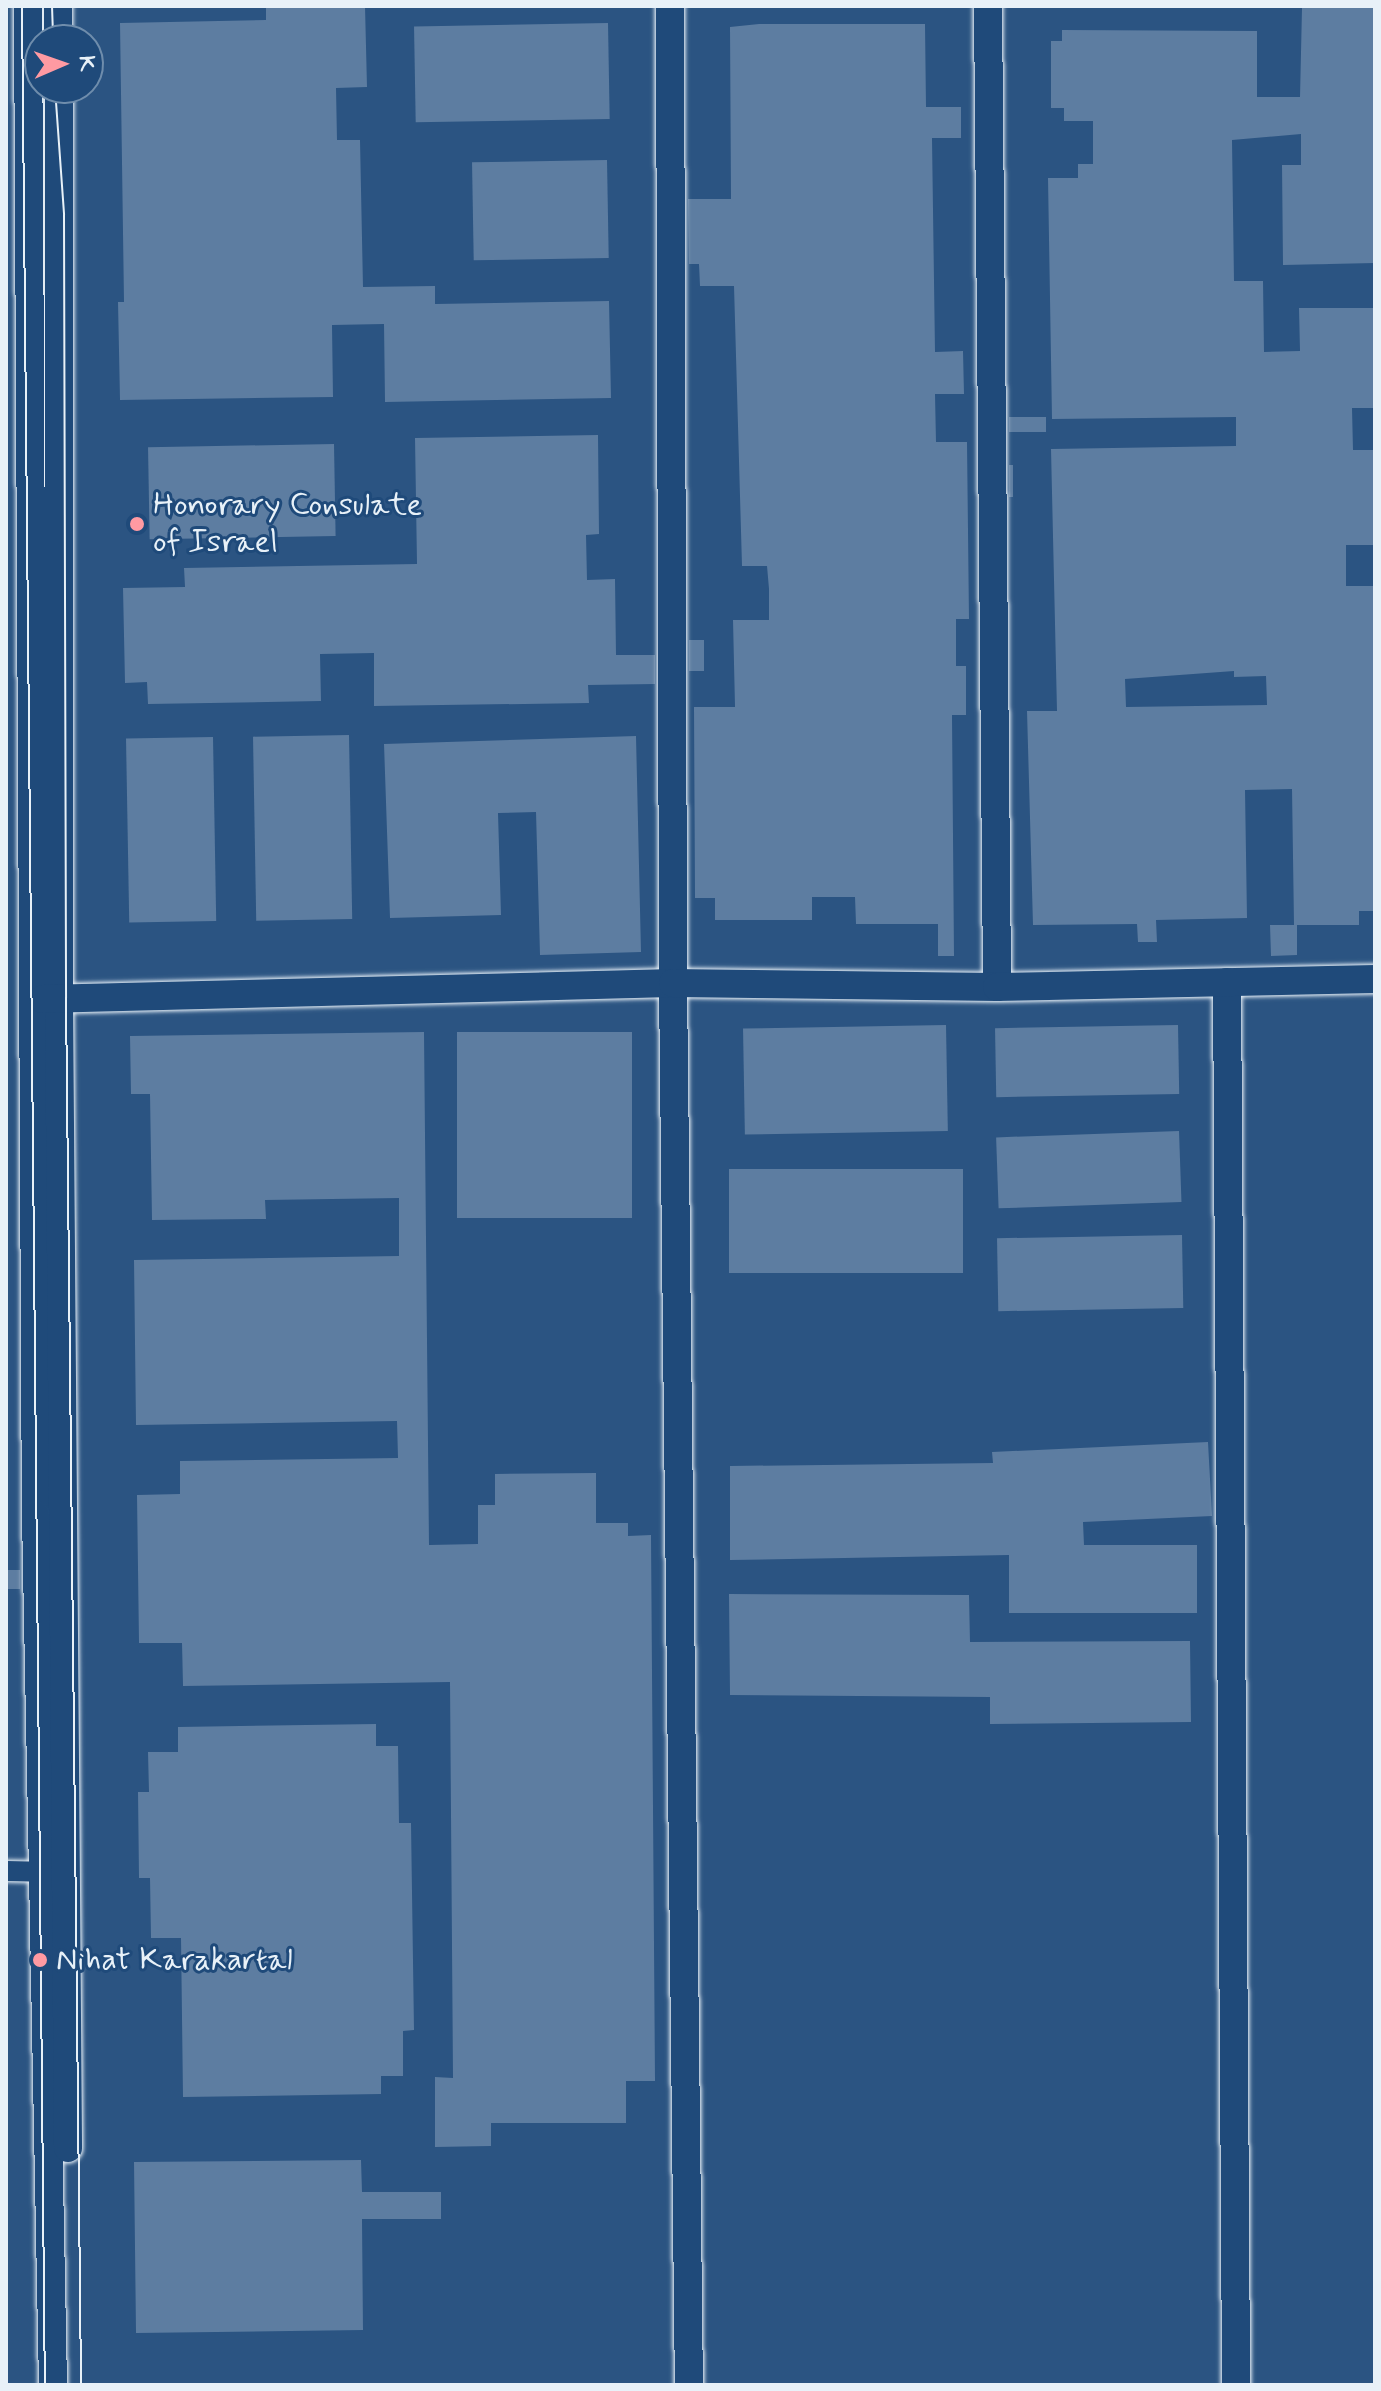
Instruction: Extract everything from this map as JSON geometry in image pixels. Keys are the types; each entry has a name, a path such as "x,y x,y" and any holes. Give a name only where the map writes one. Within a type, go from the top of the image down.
{"street":[{"path":"28,6 46,999"},
{"path":"670,6 673,983 689,2385"},
{"path":"988,6 997,987"},
{"path":"59,104 36,1500 55,1872 71,2385"},
{"path":"46,999 673,983 997,987 1375,979"},
{"path":"1227,982 1236,2385"},
{"path":"6,1871 55,1872"},
{"path":"53,2385 55,1872"}],"building":[{"path":"266,6 365,6 367,87 336,88 337,140 360,140 363,287 435,286 435,304 609,301 611,398 385,402 384,324 332,325 333,397 120,400 118,302 124,302 120,23 266,20"},
{"path":"1375,7 1375,263 1283,265 1282,165 1301,165 1301,134 1232,140 1234,281 1263,281 1264,352 1300,351 1299,308 1375,308 1375,408 1352,408 1353,450 1375,450 1375,545 1346,545 1346,586 1375,586 1375,911 1359,911 1359,925 1297,925 1297,955 1271,956 1270,925 1294,925 1292,789 1245,790 1247,918 1156,920 1157,942 1138,942 1137,924 1033,925 1027,711 1057,711 1051,449 1236,446 1236,417 1052,419 1048,178 1078,178 1078,164 1093,164 1093,121 1064,121 1064,108 1051,108 1051,41 1062,41 1062,30 1257,31 1257,97 1300,97 1302,8","holes":["1234,671 1234,677 1266,676 1267,705 1126,707 1125,679"]},
{"path":"608,23 610,119 416,122 414,26"},
{"path":"759,24 925,24 926,107 961,107 961,138 932,138 935,352 963,351 964,394 935,394 936,442 967,442 969,619 956,619 956,666 966,666 966,715 952,715 954,956 938,956 938,924 856,924 855,897 812,897 812,920 715,920 715,898 695,898 694,707 735,707 733,620 769,620 769,589 767,566 742,566 734,286 700,286 699,264 689,264 688,199 731,199 730,27"},
{"path":"607,160 609,258 474,260 472,162"},
{"path":"1009,417 1046,417 1046,432 1009,432"},
{"path":"598,435 599,534 586,535 587,580 615,579 616,655 655,655 655,684 588,685 589,703 374,706 374,653 320,654 321,701 148,704 147,682 125,683 123,588 185,587 184,568 417,564 415,438"},
{"path":"334,444 336,536 150,539 148,447"},
{"path":"1009,465 1013,465 1013,497 1009,497"},
{"path":"689,640 704,640 704,671 689,671"},
{"path":"349,735 352,919 256,921 253,737"},
{"path":"636,736 641,952 540,955 536,812 498,813 501,915 390,918 384,744"},
{"path":"213,737 216,921 129,922 126,739"},
{"path":"946,1025 948,1131 745,1135 743,1029"},
{"path":"1178,1025 1179,1094 996,1097 995,1028"},
{"path":"424,1032 429,1545 478,1544 478,1505 495,1505 495,1474 596,1473 596,1523 628,1523 628,1536 651,1535 655,2081 626,2081 626,2123 491,2123 491,2146 435,2147 435,2077 453,2078 450,1682 183,1686 182,1643 139,1643 137,1495 180,1494 180,1461 398,1458 397,1421 136,1425 134,1260 399,1256 399,1198 265,1200 266,1219 152,1220 150,1094 131,1094 130,1036"},
{"path":"457,1032 632,1032 632,1218 457,1218"},
{"path":"1179,1131 1181,1202 999,1208 996,1137"},
{"path":"729,1169 963,1169 963,1273 729,1273"},
{"path":"1182,1235 1183,1308 998,1311 997,1238"},
{"path":"1208,1442 1212,1516 1083,1522 1084,1545 1197,1545 1197,1613 1009,1613 1009,1555 730,1560 730,1466 993,1463 992,1452"},
{"path":"6,1570 20,1570 20,1589 6,1589"},
{"path":"729,1594 969,1595 970,1642 1190,1641 1191,1722 990,1724 990,1697 730,1695"},
{"path":"376,1724 376,1746 398,1746 399,1823 411,1823 414,2030 403,2031 403,2076 381,2076 381,2094 183,2097 181,1938 151,1938 150,1878 139,1878 138,1792 149,1792 148,1752 178,1752 178,1727"},
{"path":"361,2160 362,2192 441,2192 441,2219 362,2219 363,2330 136,2333 134,2162"}],"tram line":[{"path":"22,6 45,2385"},
{"path":"52,6 53,24"},
{"path":"56,104 64,215 66,998 81,2385"}],"place":[{"name":"Honorary Consulate of Israel","path":"137,524"},
{"name":"Nihat Karakartal","path":"40,1960"}]}
